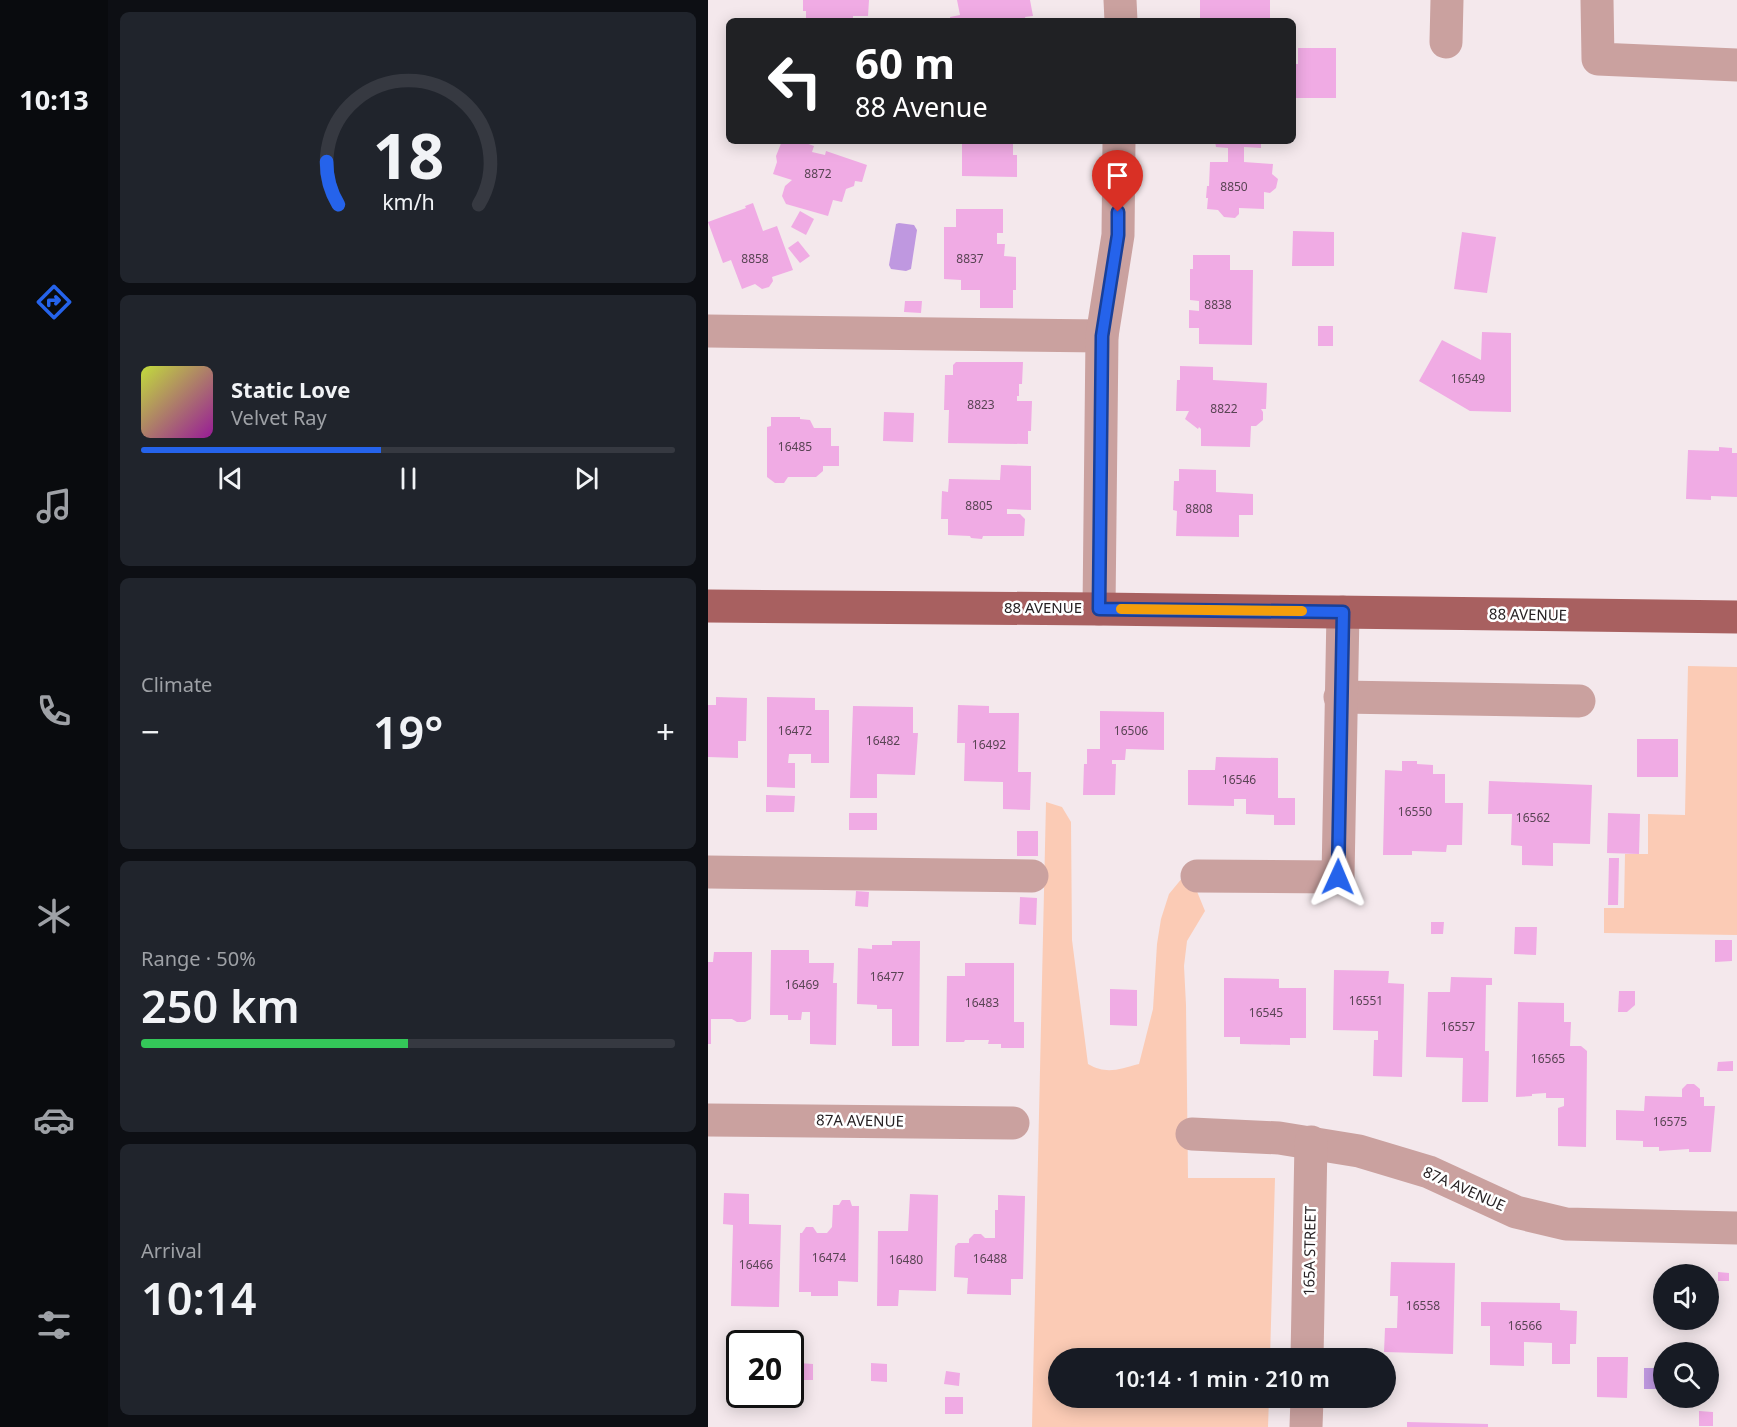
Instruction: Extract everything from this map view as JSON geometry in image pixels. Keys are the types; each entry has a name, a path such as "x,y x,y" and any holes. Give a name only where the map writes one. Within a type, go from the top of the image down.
{"main road":[{"name":"88 AVENUE","path":"708,606 1737,617"}],"street":[{"path":"1120,0 1120,18"},
{"path":"1446,42 1447,0"},
{"path":"1597,0 1598,59 1737,65"},
{"path":"1099,609 1102,336 1118,235 1119,144"},
{"path":"708,331 1102,336"},
{"path":"1197,876 1338,877 1343,612"},
{"path":"1340,697 1579,701"},
{"path":"708,872 1032,876"},
{"name":"87A AVENUE","path":"708,1120 1013,1123"},
{"name":"87A AVENUE","path":"1192,1134 1236,1135 1311,1142 1345,1148 1395,1161 1452,1182 1516,1212 1566,1224 1737,1228"},
{"name":"165A STREET","path":"1308,1348 1311,1142"},
{"path":"1306,1427 1307,1408"}],"shaded area":[{"path":"896,224 914,225 917,230 911,269 906,271 891,269 889,265"},
{"path":"1688,666 1737,667 1737,935 1604,933 1604,908 1624,908 1625,854 1648,854 1648,814 1685,815"},
{"path":"1046,802 1062,807 1071,822 1072,940 1088,1064 1107,1070 1139,1064 1153,1009 1161,919 1169,894 1183,877 1196,889 1205,911 1187,941 1184,966 1188,1178 1275,1178 1270,1348 1048,1348 1048,1408 1269,1408 1268,1427 1032,1427"},
{"path":"1644,1368 1653,1368 1653,1389 1644,1389"}],"building":[{"path":"803,0 869,0 868,16 806,18 806,11 803,11"},
{"path":"957,0 1030,0 1033,16 1025,18 950,18 960,15"},
{"path":"1200,0 1270,0 1270,18 1200,18"},
{"path":"1298,48 1336,48 1336,98 1296,98 1296,64 1298,64"},
{"path":"781,144 808,144 814,146 812,152 825,155 826,151 867,165 862,182 855,181 854,186 846,189 842,202 833,200 828,216 786,204 782,196 785,186 792,180 773,174 777,162 776,156"},
{"path":"962,144 1013,144 1013,155 1017,155 1017,177 962,176"},
{"path":"1216,144 1261,144 1261,148 1244,147 1244,162 1273,164 1272,174 1278,179 1276,188 1270,193 1264,192 1264,209 1239,208 1239,214 1235,218 1224,217 1218,210 1207,209 1210,162 1228,162 1228,148 1216,147"},
{"path":"753,203 763,231 777,226 793,270 772,277 773,281 769,287 762,289 755,284 742,289 731,260 723,263 708,222 746,208 745,206"},
{"path":"956,209 1003,209 1003,233 997,233 997,244 1005,244 1004,256 1016,257 1016,290 1013,290 1013,308 980,308 980,290 961,290 961,280 944,279 944,227 956,227"},
{"path":"800,211 814,219 806,235 791,227"},
{"path":"1293,231 1334,232 1334,266 1292,266"},
{"path":"1462,232 1496,237 1487,293 1454,289"},
{"path":"798,241 810,256 800,263 788,248"},
{"path":"1193,255 1230,255 1230,270 1253,270 1252,345 1199,344 1199,328 1189,328 1189,310 1199,311 1199,301 1190,300 1190,269 1193,269"},
{"path":"905,301 922,301 921,313 904,312"},
{"path":"1318,326 1333,326 1333,346 1318,346"},
{"path":"1482,332 1511,333 1511,412 1470,411 1419,381 1442,340 1481,360"},
{"path":"956,362 1023,362 1022,384 1019,384 1017,401 1032,401 1028,444 948,443 949,410 944,410 945,375 953,375 953,365"},
{"path":"1180,366 1213,367 1213,380 1267,383 1266,409 1261,409 1263,420 1256,426 1251,426 1250,447 1201,446 1201,429 1185,419 1189,411 1176,411"},
{"path":"884,412 914,413 913,442 883,441"},
{"path":"771,417 800,417 800,419 810,420 814,428 831,428 831,446 839,446 839,466 823,466 823,471 816,477 788,477 784,483 775,483 767,477 767,427 771,426"},
{"path":"1719,447 1732,448 1732,453 1737,453 1737,497 1711,496 1711,500 1686,499 1688,450 1719,451"},
{"path":"1001,465 1031,466 1031,510 1007,509 1007,514 1020,514 1025,519 1024,536 983,536 982,539 948,535 948,519 941,519 942,491 948,492 949,479 1000,480"},
{"path":"1179,469 1216,470 1216,492 1253,494 1253,515 1239,515 1239,537 1176,536 1177,511 1173,510 1174,481 1179,481"},
{"path":"716,697 747,698 746,741 738,741 738,758 708,757 708,705 716,705"},
{"path":"767,697 815,698 815,710 829,710 829,763 811,763 811,754 789,754 788,763 795,763 795,788 767,787"},
{"path":"958,705 989,706 989,713 1019,713 1018,772 1031,772 1030,810 1003,809 1003,782 964,781 965,743 957,743"},
{"path":"853,706 913,707 913,733 918,733 915,775 877,774 877,798 850,798"},
{"path":"1100,711 1164,712 1164,750 1126,749 1125,760 1112,760 1112,764 1116,764 1115,795 1083,795 1087,749 1100,749"},
{"path":"1637,739 1678,739 1678,777 1637,777"},
{"path":"1216,757 1278,758 1278,798 1295,798 1295,825 1274,825 1274,815 1246,814 1246,799 1234,799 1234,806 1188,805 1188,770 1215,770"},
{"path":"1402,761 1417,761 1417,764 1433,765 1433,774 1445,774 1445,803 1463,803 1462,845 1447,845 1446,852 1412,851 1412,855 1383,855 1385,770 1402,771"},
{"path":"1489,781 1592,785 1590,844 1553,843 1553,866 1522,865 1522,846 1511,845 1512,814 1488,814"},
{"path":"766,795 795,796 794,812 766,812"},
{"path":"849,813 877,813 877,830 849,830"},
{"path":"1608,813 1640,814 1639,854 1607,853"},
{"path":"1017,831 1038,831 1038,856 1017,856"},
{"path":"1609,858 1619,858 1618,905 1608,905"},
{"path":"856,891 869,892 868,907 855,906"},
{"path":"1020,897 1037,898 1036,925 1019,924"},
{"path":"1431,922 1444,922 1443,934 1431,934"},
{"path":"1515,927 1537,927 1536,955 1514,954"},
{"path":"1715,940 1732,940 1732,961 1715,962"},
{"path":"892,941 920,941 919,1046 892,1046 892,1009 877,1009 877,1005 857,1004 858,948 872,949 872,945 892,945"},
{"path":"771,950 809,950 809,963 834,963 833,983 837,983 836,1045 810,1044 810,1012 802,1012 801,1020 788,1020 788,1015 770,1015"},
{"path":"714,952 752,952 751,1019 737,1022 732,1019 711,1019 711,1044 708,1044 708,962 713,962"},
{"path":"965,963 1014,963 1014,1022 1024,1022 1024,1048 1001,1048 1001,1044 988,1044 989,1040 946,1042 947,976 965,976"},
{"path":"1334,970 1389,971 1388,983 1404,984 1402,1077 1373,1076 1374,1040 1378,1040 1378,1031 1333,1030"},
{"path":"1451,977 1492,978 1492,985 1486,985 1485,1051 1489,1051 1488,1102 1462,1102 1463,1058 1426,1057 1428,992 1450,992"},
{"path":"1224,978 1279,979 1279,988 1306,988 1306,1038 1290,1038 1290,1045 1240,1044 1240,1037 1224,1037"},
{"path":"1110,989 1137,990 1137,1026 1110,1025"},
{"path":"1619,991 1635,991 1635,1005 1627,1012 1618,1012"},
{"path":"1518,1002 1564,1003 1564,1022 1571,1022 1570,1046 1581,1046 1587,1051 1586,1147 1558,1146 1558,1108 1564,1106 1564,1098 1546,1098 1546,1093 1516,1097"},
{"path":"1733,1061 1733,1071 1717,1071 1718,1062"},
{"path":"1687,1084 1694,1084 1700,1089 1700,1097 1704,1097 1704,1106 1715,1106 1711,1152 1689,1152 1689,1149 1659,1151 1659,1147 1643,1147 1643,1141 1616,1140 1616,1110 1644,1111 1645,1096 1682,1097 1682,1089"},
{"path":"724,1193 749,1194 749,1224 781,1225 779,1307 731,1306 733,1225 723,1224"},
{"path":"910,1194 938,1195 936,1291 899,1290 898,1306 877,1306 878,1231 908,1231"},
{"path":"998,1195 1025,1196 1023,1279 1011,1279 1011,1295 967,1294 968,1278 954,1277 955,1246 958,1243 969,1243 969,1239 974,1234 981,1234 985,1238 995,1238 995,1210 998,1210"},
{"path":"842,1200 850,1200 852,1206 859,1206 858,1282 838,1281 838,1296 811,1296 811,1292 799,1292 800,1233 806,1227 813,1227 817,1233 827,1233 832,1227 833,1205 839,1205"},
{"path":"1391,1262 1455,1263 1453,1354 1396,1352 1396,1348 1384,1348 1385,1328 1397,1328 1398,1296 1390,1296"},
{"path":"1719,1272 1729,1273 1729,1281 1719,1281"},
{"path":"1481,1302 1560,1303 1560,1310 1577,1311 1576,1344 1570,1344 1570,1364 1552,1364 1552,1343 1524,1342 1524,1366 1490,1365 1490,1326 1481,1326"},
{"path":"1597,1357 1628,1357 1627,1398 1597,1397"},
{"path":"804,1363 813,1364 813,1380 804,1380"},
{"path":"871,1363 887,1364 887,1382 871,1381"},
{"path":"946,1371 960,1373 959,1386 944,1384"},
{"path":"945,1397 963,1397 963,1414 945,1414"},
{"path":"1699,1411 1713,1412 1713,1426 1699,1426"},
{"path":"1407,1422 1488,1424 1488,1427 1407,1427"}],"slow traffic":[{"path":"1121,609 1302,611"}],"route":[{"path":"1118,212 1118,235 1102,336 1099,609 1343,612 1338,877"}]}
